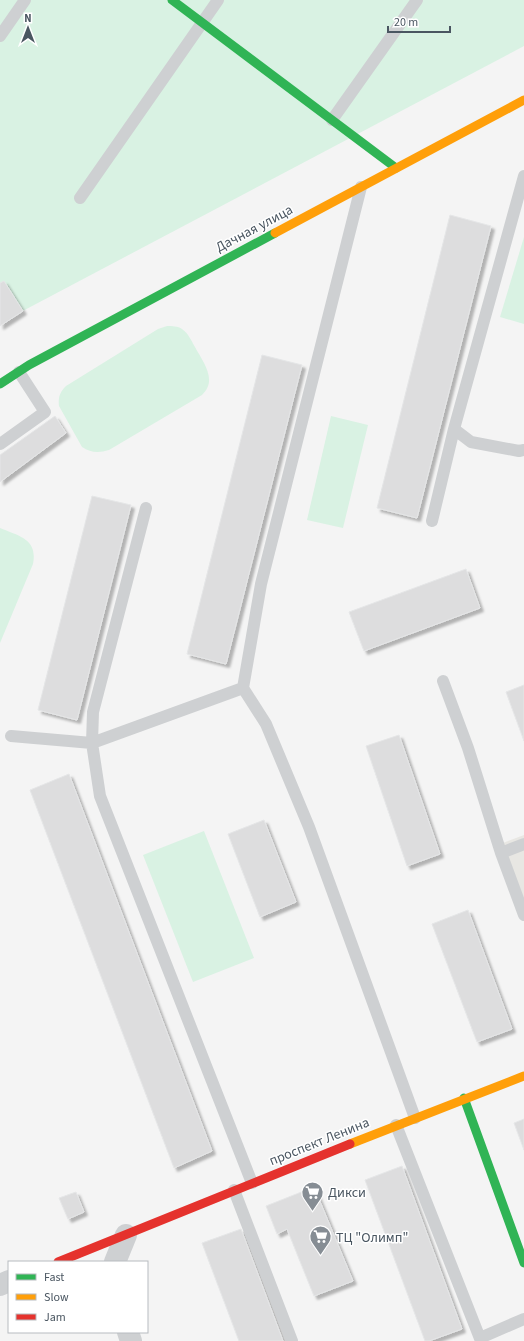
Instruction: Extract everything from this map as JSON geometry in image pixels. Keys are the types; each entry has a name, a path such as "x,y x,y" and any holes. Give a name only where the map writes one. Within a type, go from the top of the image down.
{"street":[{"path":"172,0 396,168"},
{"name":"Дачная улица","path":"0,384 29,365 524,100"},
{"name":"проспект Ленина","path":"61,1261 396,1125 524,1076"},
{"path":"464,1098 524,1262"},
{"path":"115,1261 126,1235"}],"lane":[{"path":"0,36 25,0"},
{"path":"80,198 218,0"},
{"path":"332,120 417,0"},
{"path":"432,521 454,429 524,176"},
{"path":"361,187 261,584 243,688 266,724 309,828 415,1118"},
{"path":"0,444 45,412 19,372"},
{"path":"454,429 471,442 518,451 524,450"},
{"path":"146,508 93,712 92,744 100,796 252,1183"},
{"path":"443,681 468,748 501,853 524,914"},
{"path":"11,736 92,744 243,688"},
{"path":"501,853 524,844"},
{"path":"396,1125 480,1339 524,1319"},
{"path":"234,1190 292,1341"}],"shaded area":[{"path":"524,835 524,900 503,843"}],"green space":[{"path":"0,0 524,0 524,46 0,323"},
{"path":"524,237 524,324 500,317"},
{"path":"167,326 175,326 180,328 189,337 208,371 209,383 207,389 202,395 109,450 95,452 82,447 59,406 59,397 62,390 66,386 158,329"},
{"path":"331,416 368,425 343,528 307,520"},
{"path":"0,528 26,540 33,549 34,556 33,564 0,643"},
{"path":"204,831 254,958 193,982 143,855"}],"building":[{"path":"450,215 491,226 417,518 377,508"},
{"path":"4,281 23,311 0,326 0,283"},
{"path":"262,355 302,365 226,664 187,654"},
{"path":"55,416 66,433 0,482 0,455"},
{"path":"92,496 131,505 77,720 38,710"},
{"path":"466,569 480,608 364,651 349,612"},
{"path":"524,685 524,741 506,692"},
{"path":"399,735 440,854 407,866 366,746"},
{"path":"69,774 212,1151 174,1168 30,790"},
{"path":"264,820 296,902 260,917 228,834"},
{"path":"468,910 512,1029 477,1042 432,924"},
{"path":"524,1119 524,1150 514,1123"},
{"path":"402,1166 462,1329 429,1341 425,1341 365,1180"},
{"name":"ТЦ \"Олимп\"","path":"314,1187 353,1281 314,1296 287,1229 277,1234 266,1206"},
{"path":"76,1192 84,1212 68,1219 59,1198"},
{"path":"241,1229 283,1341 239,1341 202,1243"}],"traffic: fast":[{"path":"172,0 396,168"},
{"path":"0,384 29,365 275,233"},
{"path":"464,1098 524,1263"}],"traffic: slow":[{"path":"275,233 524,100"},
{"path":"350,1144 524,1076"}],"traffic: jam":[{"path":"60,1261 350,1144"}],"place":[{"name":"Дикси","path":"312,1212"},
{"name":"ТЦ \"Олимп\"","path":"321,1256"}]}
